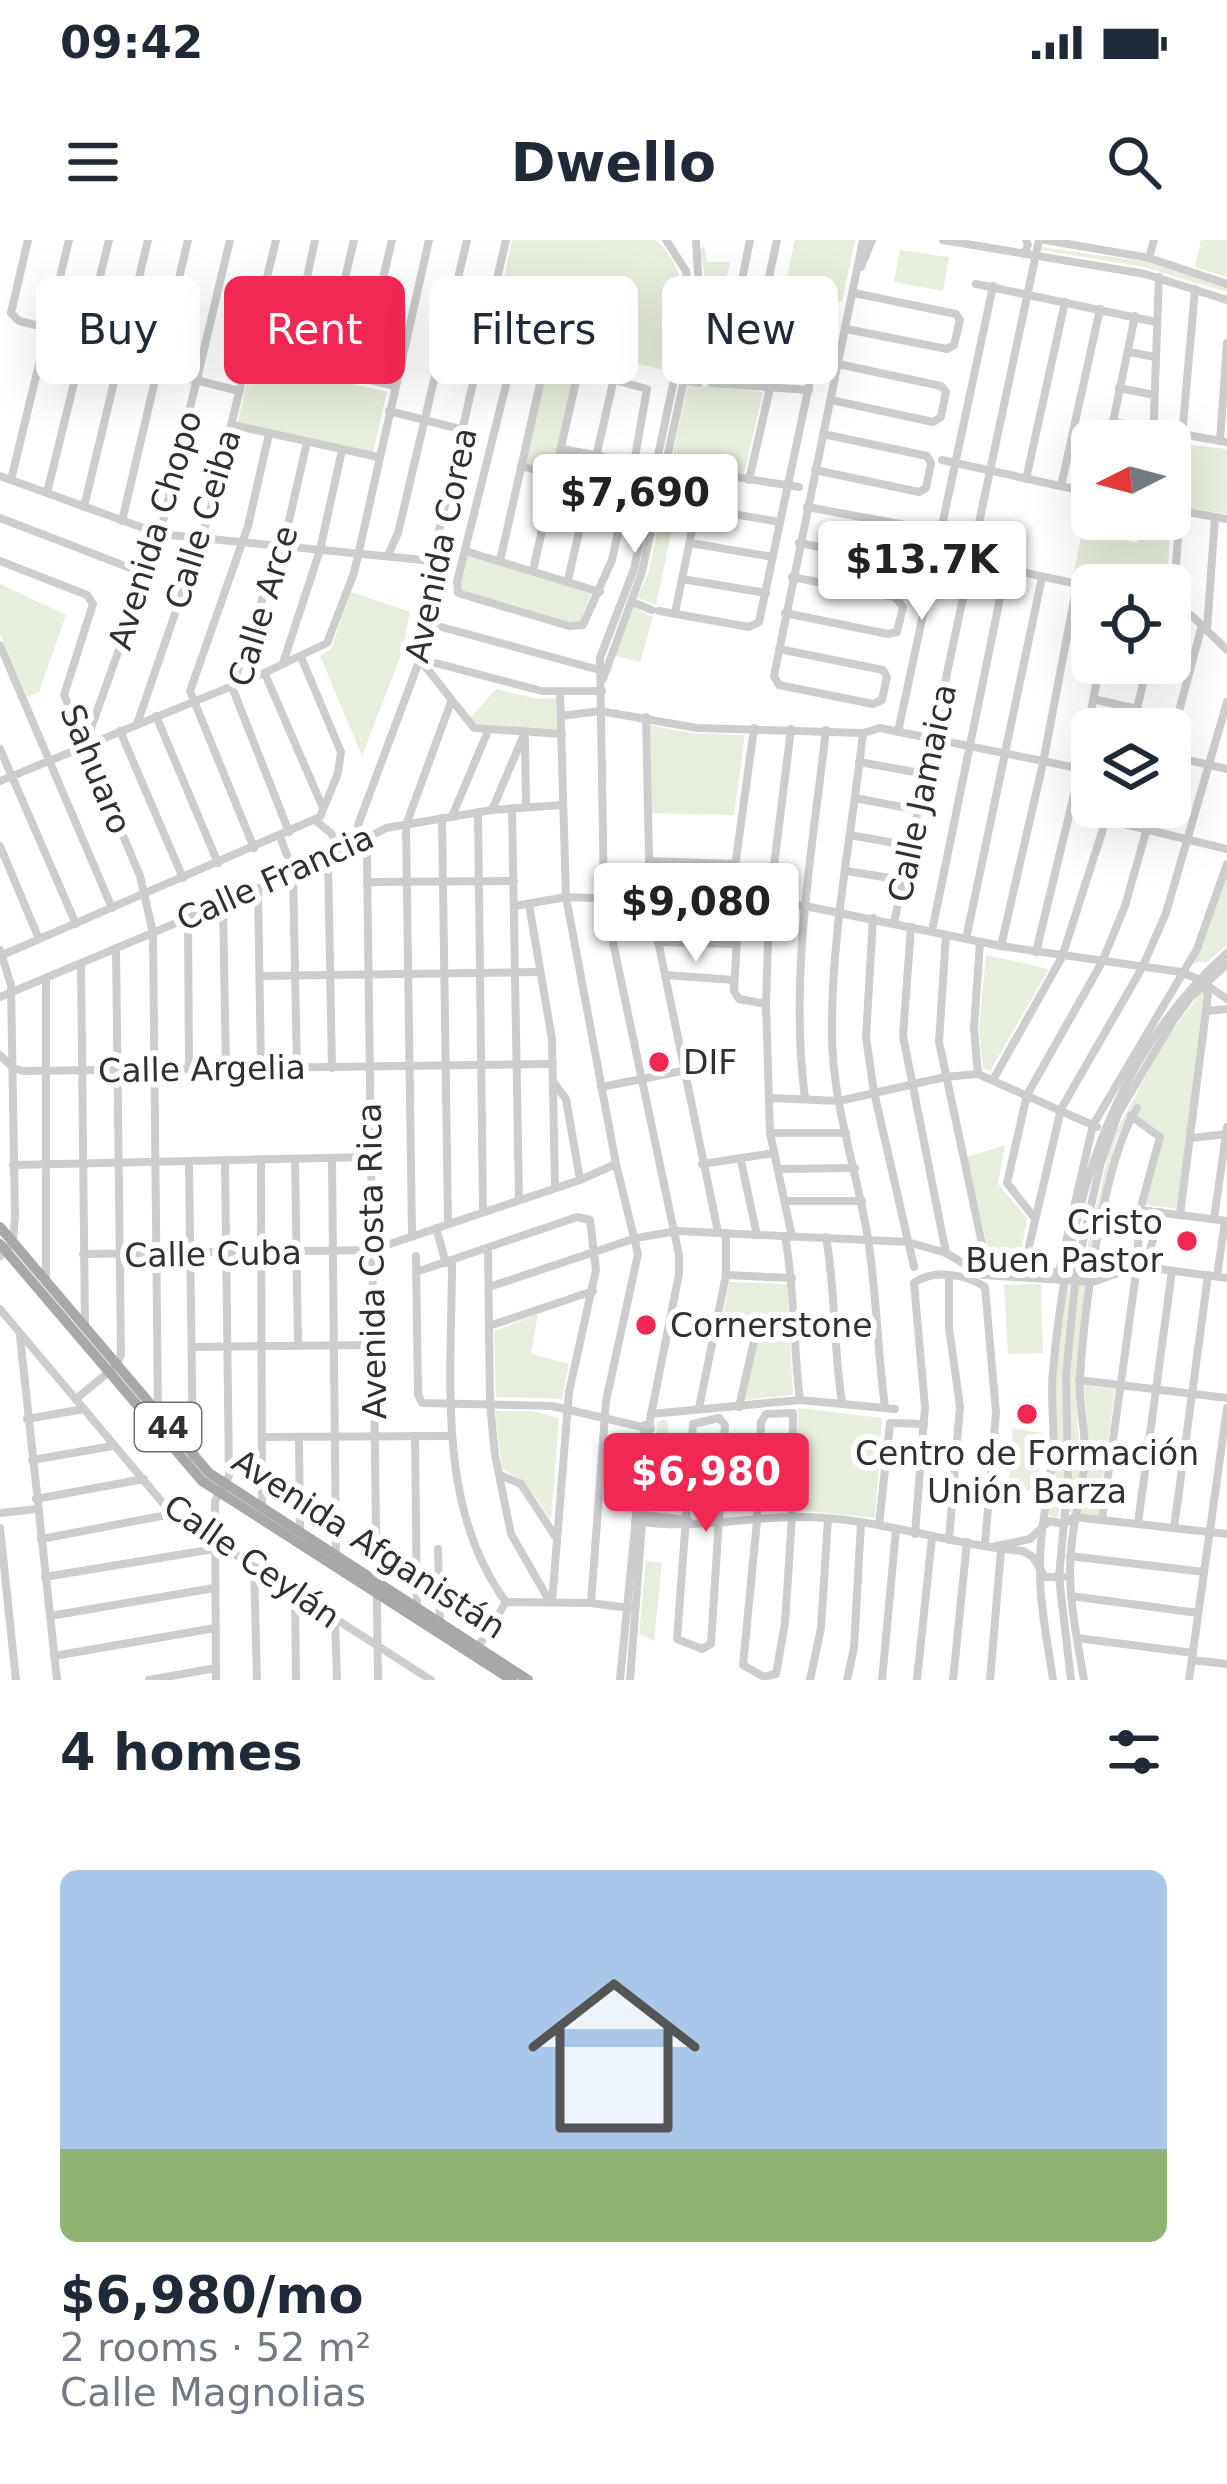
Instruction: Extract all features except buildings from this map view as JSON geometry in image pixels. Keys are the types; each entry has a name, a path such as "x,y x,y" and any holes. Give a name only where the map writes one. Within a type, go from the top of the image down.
{"main road":[{"name":"Avenida Afganistán","path":"0,1227 5,1249 192,1472 262,1506 336,1554 375,1587 417,1607 528,1680"},
{"name":"Avenida Afganistán","path":"5,1249 46,1282 85,1328 111,1370 222,1488 512,1680"}],"street":[{"path":"28,240 11,313 19,321 36,325"},
{"path":"60,276 69,240"},
{"path":"100,276 109,240"},
{"path":"140,276 148,240"},
{"path":"180,276 188,240"},
{"name":"Avenida Chopo","path":"200,380 230,240"},
{"name":"Calle Ceiba","path":"267,276 275,240"},
{"path":"307,276 315,240"},
{"path":"346,276 354,240"},
{"path":"384,276 392,240"},
{"path":"0,781 265,673 331,639 359,553 429,240"},
{"path":"388,555 398,532 467,240"},
{"name":"Avenida Corea","path":"498,276 506,240"},
{"path":"666,240 690,276"},
{"path":"695,276 696,240"},
{"path":"743,276 750,240"},
{"path":"769,276 777,240"},
{"path":"831,400 937,421 946,392 944,387 838,364 867,240"},
{"path":"943,240 1159,277 1227,300"},
{"path":"1024,254 1026,240"},
{"path":"1042,240 1149,258 1227,284"},
{"name":"Calle Jamaica","path":"894,923 1042,240"},
{"path":"1149,258 1154,240"},
{"path":"1153,420 1159,277"},
{"path":"976,284 1156,322"},
{"path":"898,732 993,286"},
{"path":"1183,420 1195,288"},
{"path":"846,329 951,348 959,316 854,293"},
{"path":"1026,479 1065,302"},
{"path":"1060,486 1100,309"},
{"path":"1113,420 1135,316"},
{"path":"1191,438 1223,441 1227,343"},
{"path":"1129,352 1155,357"},
{"path":"11,480 36,376"},
{"path":"200,380 240,391"},
{"path":"47,493 74,384"},
{"path":"84,507 115,384"},
{"path":"122,521 155,384"},
{"name":"Avenida Chopo","path":"85,747 160,534 199,384"},
{"name":"Calle Ceiba","path":"136,725 202,539 242,384"},
{"path":"386,384 395,386"},
{"name":"Avenida Corea","path":"363,842 360,818 420,659 419,621 475,384"},
{"path":"504,384 456,586 461,594 579,626 586,622 612,560 633,468 647,388 634,384"},
{"path":"500,561 540,384"},
{"path":"533,569 576,384"},
{"path":"568,580 613,384"},
{"path":"420,659 542,692 560,693 602,678 632,602 676,384"},
{"path":"630,1680 649,1422 679,1274 677,1231 604,899 602,646 634,569 683,384"},
{"path":"716,384 809,390"},
{"path":"632,602 655,611 754,627 759,622 780,522 794,487 810,384"},
{"path":"779,649 883,670 887,677 882,700 873,704 779,685 774,676 792,577 834,384"},
{"path":"749,480 770,387"},
{"path":"1119,388 1154,395"},
{"path":"389,411 464,430"},
{"path":"233,425 378,457"},
{"path":"254,848 191,701 193,679 242,543 269,434"},
{"path":"815,470 924,492 930,458 823,434"},
{"name":"Calle Arce","path":"287,855 284,834 232,687 281,546 307,442"},
{"path":"283,665 320,550 342,450"},
{"path":"561,454 633,468 661,471 679,467"},
{"path":"942,460 1071,488"},
{"path":"521,466 556,475"},
{"path":"691,470 794,487"},
{"path":"675,613 704,472"},
{"path":"0,476 160,534 434,560"},
{"path":"799,543 909,562 914,528 807,507"},
{"path":"697,508 780,522"},
{"path":"1191,513 1227,519"},
{"path":"1181,708 1204,627 1215,517"},
{"path":"0,518 146,574"},
{"path":"689,543 773,557"},
{"path":"922,550 1071,583"},
{"path":"464,551 600,592"},
{"name":"Sahuaro","path":"0,561 92,601 64,695 140,876 153,933 158,1415"},
{"path":"932,931 1006,569"},
{"path":"785,613 893,633 903,607 899,600 792,577"},
{"path":"966,939 1042,577"},
{"path":"682,579 766,593"},
{"path":"1001,946 1071,610"},
{"path":"1191,618 1227,650"},
{"path":"419,621 602,678"},
{"path":"1,648 112,908"},
{"path":"5,1249 13,1181 13,1068 11,992 1,954 316,821 338,773 340,752 302,657"},
{"path":"420,659 469,724 488,731 562,734"},
{"path":"265,673 324,810"},
{"path":"1092,708 1096,684"},
{"path":"560,693 566,897 616,1164 636,1238 635,1271 608,1390 591,1603"},
{"path":"1093,699 1133,708"},
{"path":"412,1235 406,825 451,702"},
{"path":"1022,1274 1061,1109 1142,968 1166,914 1227,702"},
{"path":"561,716 600,711 697,728 862,733 880,728 1071,768"},
{"path":"156,716 218,863"},
{"path":"646,717 650,902 702,1165 722,1233 726,1275 699,1408"},
{"path":"754,728 735,864 734,991 739,999 766,1004"},
{"path":"791,729 769,906 766,1004 770,1133 789,1236 800,1400"},
{"path":"805,1098 797,1040 805,907 826,730"},
{"path":"121,731 183,878"},
{"path":"448,1224 443,974 447,817 488,731"},
{"path":"525,732 526,806"},
{"path":"493,810 525,732"},
{"path":"416,1256 418,1394 422,1403 567,1408 649,1422 699,1408 800,1400 890,1408 868,1238 831,1037 840,911 862,733"},
{"path":"0,749 76,924"},
{"path":"1191,761 1227,770"},
{"path":"860,762 926,774"},
{"path":"855,798 918,810"},
{"path":"1036,952 1071,804"},
{"name":"Calle Francia","path":"0,997 340,854 379,830 478,812 562,805"},
{"path":"512,808 519,1199"},
{"path":"478,812 483,1212"},
{"path":"316,821 331,833 340,854"},
{"path":"993,1080 1062,957 1104,828"},
{"path":"1138,828 1227,849"},
{"path":"1033,1216 1007,1183 1027,1095 1102,962 1125,906 1146,830"},
{"path":"850,835 911,846"},
{"name":"Avenida Costa Rica","path":"363,842 368,882 378,1680"},
{"path":"0,846 39,939"},
{"path":"328,859 332,1068"},
{"path":"649,862 735,864"},
{"path":"1053,1680 1039,1569 1053,1449 1052,1378 1068,1275 1102,1128 1180,972 1197,949 1227,864"},
{"path":"846,871 903,880"},
{"path":"293,874 297,1069"},
{"path":"368,882 514,880"},
{"path":"258,890 261,1069"},
{"path":"514,906 566,897 840,911 1062,957 1180,972 1227,999"},
{"path":"223,904 226,1068"},
{"path":"529,905 553,1064 555,1188"},
{"path":"873,918 866,1037 914,1267"},
{"path":"188,919 189,1069"},
{"path":"911,927 903,1036 946,1253"},
{"path":"946,934 939,1042 982,1271"},
{"path":"658,942 736,944"},
{"path":"978,1074 974,1028 980,942"},
{"path":"76,1399 111,1370 121,1355 116,948"},
{"path":"1071,1680 1064,1524 1069,1478 1068,1275 1102,1128 1201,982 1227,953"},
{"path":"81,963 85,1328"},
{"path":"1201,982 1227,964"},
{"path":"260,976 539,972"},
{"path":"665,975 734,980"},
{"path":"46,978 46,1282"},
{"path":"1180,1215 1207,1011 1208,995 1201,982"},
{"path":"1207,1011 1227,1009"},
{"path":"0,1055 13,1068"},
{"name":"Calle Argelia","path":"13,1068 553,1064"},
{"path":"602,1088 682,1071"},
{"path":"771,1098 839,1100 978,1074 1102,1128"},
{"path":"554,1083 566,1099 580,1180"},
{"path":"0,1110 12,1124"},
{"path":"1085,1680 1065,1577 1085,1454 1079,1380 1116,1154 1134,1112 1160,1137 1140,1210 1139,1263 1102,1520"},
{"path":"1174,1528 1192,1395 1217,1276 1227,1132 1191,1138"},
{"path":"770,1133 846,1133"},
{"path":"702,1165 774,1154"},
{"path":"13,1165 371,1157"},
{"path":"332,1159 336,1554"},
{"path":"295,1160 298,1346"},
{"path":"741,1161 758,1235"},
{"path":"189,1162 194,1458"},
{"path":"216,1680 214,1545 222,1488 229,1476 225,1162"},
{"path":"261,1162 262,1506"},
{"name":"Calle Cuba","path":"83,1255 372,1250 616,1164"},
{"path":"0,1166 13,1181"},
{"path":"778,1169 855,1168"},
{"path":"785,1201 862,1201"},
{"path":"1140,1210 1222,1220"},
{"path":"1139,1263 1161,1212"},
{"path":"416,1272 584,1216 590,1220 596,1251 592,1291 567,1408 551,1602"},
{"path":"436,1228 449,1262 451,1436 471,1538 488,1578 506,1602"},
{"path":"489,1287 636,1238 677,1231 908,1242 946,1253 982,1271 1093,1278 1139,1263 1217,1276"},
{"path":"826,1237 834,1278 836,1367 842,1402"},
{"path":"488,1250 490,1403 500,1474 516,1548 551,1602"},
{"path":"1138,1523 1172,1271"},
{"path":"726,1275 793,1278"},
{"path":"949,1540 960,1406 950,1328 950,1276"},
{"path":"915,1534 924,1424 913,1286 922,1277 965,1276 982,1288 995,1413 990,1680"},
{"path":"489,1325 592,1291"},
{"name":"Calle Ceylán","path":"0,1309 172,1514 431,1680"},
{"path":"717,1324 749,1330 755,1337 739,1407"},
{"path":"19,1332 57,1680"},
{"path":"192,1347 373,1345"},
{"path":"1079,1380 1227,1398"},
{"path":"1189,1680 1227,1408"},
{"path":"27,1419 84,1409"},
{"path":"793,1413 785,1623 776,1674 764,1677 743,1665 757,1522 761,1422 766,1414 793,1413"},
{"path":"718,1418 725,1425 722,1524 711,1644 702,1649 676,1639 688,1522 693,1424 718,1418"},
{"path":"879,1526 889,1426 897,1420 924,1424"},
{"path":"620,1680 642,1542 649,1422"},
{"path":"415,1436 417,1607"},
{"path":"263,1437 451,1436"},
{"path":"299,1437 300,1531"},
{"path":"32,1460 114,1445"},
{"path":"500,1474 521,1484 556,1537"},
{"path":"0,1513 144,1479"},
{"path":"646,1500 661,1521"},
{"path":"41,1539 172,1514"},
{"path":"640,1518 722,1524 792,1516 996,1545 1030,1555"},
{"path":"996,1545 1030,1539 1049,1522 1064,1524 1074,1517 1227,1534"},
{"path":"810,1680 821,1628 828,1520"},
{"path":"642,1542 661,1521"},
{"path":"848,1680 861,1523"},
{"path":"0,1528 16,1680"},
{"path":"882,1680 896,1529"},
{"path":"917,1680 932,1537"},
{"path":"1030,1539 1030,1555 1047,1578 1065,1577"},
{"path":"953,1680 968,1542"},
{"path":"45,1577 214,1545"},
{"path":"438,1549 440,1622"},
{"path":"1070,1556 1204,1572"},
{"path":"254,1567 256,1680"},
{"path":"440,1586 490,1624"},
{"path":"50,1616 214,1588"},
{"path":"295,1594 296,1680"},
{"path":"1071,1596 1198,1613"},
{"path":"506,1602 591,1603 632,1609"},
{"path":"478,1647 506,1602"},
{"path":"335,1619 337,1680"},
{"path":"54,1657 215,1628"},
{"path":"1077,1638 1227,1664"},
{"path":"148,1680 216,1668"}],"green space":[{"path":"512,240 655,240 679,276 662,276 662,369 638,364 638,276 504,276"},
{"path":"795,240 855,240 842,302 838,302 838,276 787,276"},
{"path":"1201,240 1227,240 1227,277 1195,267"},
{"path":"704,245 707,262 730,262 727,276 704,276 700,252"},
{"path":"1042,247 1147,262 1227,287 1227,292 1140,266"},
{"path":"900,250 949,257 943,291 894,282"},
{"path":"247,384 352,384 387,392 373,453 238,422"},
{"path":"543,384 572,384 553,469 525,463"},
{"path":"688,384 763,392 744,474 671,462"},
{"path":"1191,445 1227,449 1227,514 1191,508"},
{"path":"670,470 684,472 656,605 637,598 649,571"},
{"path":"1080,540 1170,540 1168,564 1076,564"},
{"path":"466,556 591,594 579,625 459,589"},
{"path":"0,584 66,615 39,692 27,697 0,634"},
{"path":"351,592 410,612 402,652 362,756 320,656 331,649"},
{"path":"633,607 653,617 640,662 612,655"},
{"path":"496,689 537,699 556,698 557,731 475,724 469,719"},
{"path":"650,725 691,733 745,735 734,815 651,813"},
{"path":"1227,869 1227,945 1207,962 1191,963"},
{"path":"986,955 1049,969 990,1071 983,1068 979,1028"},
{"path":"1201,993 1205,994 1179,1209 1145,1205 1163,1134 1135,1114 1140,1107 1134,1104 1115,1142 1087,1270 1082,1269 1112,1139 1167,1037"},
{"path":"1005,1145 998,1184 1027,1218 1019,1264 991,1263 967,1157"},
{"path":"1067,1281 1062,1388 1065,1476 1057,1520 1048,1514 1055,1377"},
{"path":"729,1282 787,1284 793,1395 745,1400 758,1338 752,1327 723,1319"},
{"path":"1077,1283 1086,1286 1076,1388 1080,1469 1072,1512 1066,1512 1068,1377"},
{"path":"1041,1284 1043,1353 1008,1354 1004,1285"},
{"path":"538,1314 531,1354 569,1364 562,1399 496,1397 494,1331"},
{"path":"1084,1385 1115,1389 1098,1516 1077,1514 1089,1456"},
{"path":"798,1408 882,1418 875,1518 797,1510"},
{"path":"495,1411 533,1411 559,1418 551,1520 526,1484 502,1468"},
{"path":"667,1419 670,1456 665,1511 652,1503 657,1422"},
{"path":"1013,1428 1042,1433 1037,1492 1009,1487"},
{"path":"646,1561 662,1563 654,1641 639,1634"}],"place":[{"name":"DIF","path":"659,1062"},
{"name":"Cristo Buen Pastor","path":"1187,1241"},
{"name":"Cornerstone","path":"646,1325"},
{"name":"Centro de Formación Unión Barza","path":"1027,1414"}]}
